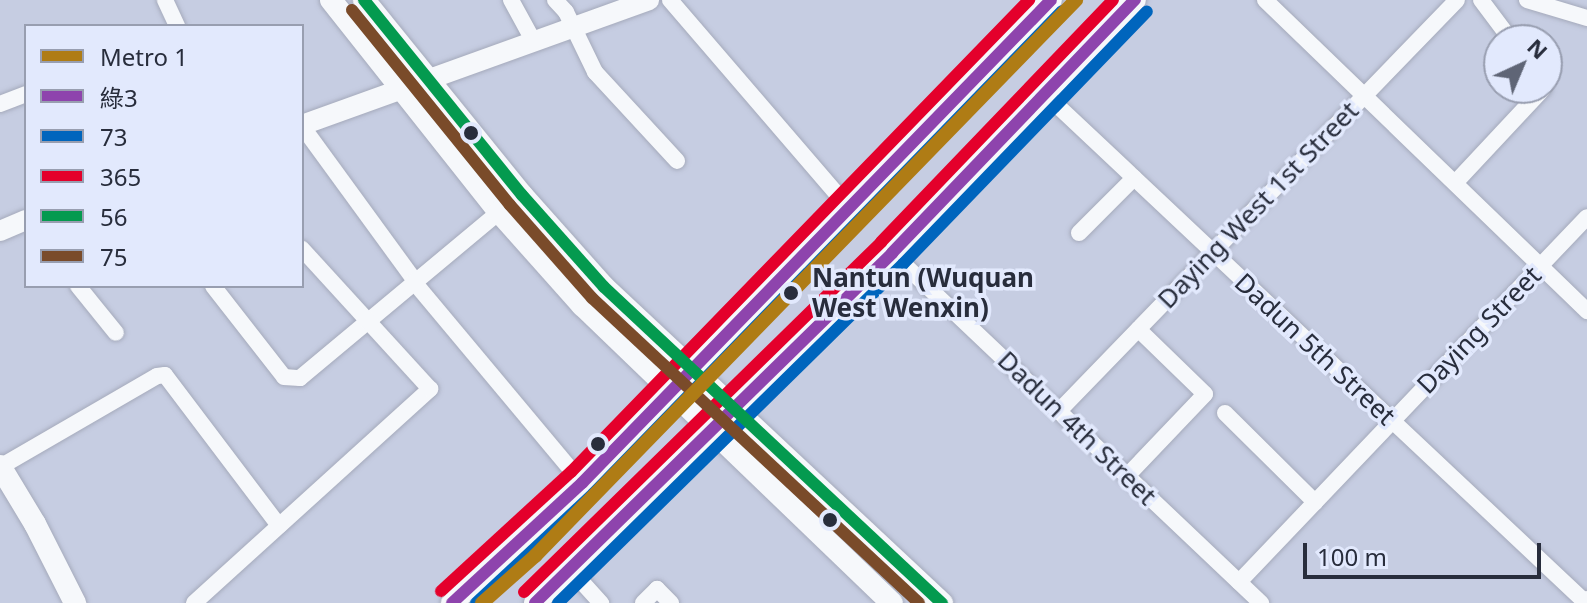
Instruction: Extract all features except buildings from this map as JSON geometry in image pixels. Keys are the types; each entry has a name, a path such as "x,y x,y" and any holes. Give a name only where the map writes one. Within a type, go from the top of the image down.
{"main road":[{"path":"331,0 404,87 499,212 582,305 670,393 892,603"},
{"path":"364,0 522,195 604,287 942,603"},
{"path":"452,603 582,483 1051,0"},
{"path":"535,603 892,253 1135,0"},
{"path":"3,477 75,603"}],"street":[{"path":"165,0 176,24"},
{"path":"511,0 534,42"},
{"path":"555,0 566,12 595,72 677,161"},
{"path":"304,125 649,0"},
{"path":"670,0 850,209"},
{"path":"1265,0 1587,311"},
{"name":"Daying West 1st Street","path":"1059,411 1457,0"},
{"path":"1481,0 1499,24"},
{"path":"1527,0 1587,18"},
{"name":"Dadun 5th Street","path":"1045,94 1586,602"},
{"path":"0,104 24,95"},
{"path":"1455,183 1529,104"},
{"path":"304,129 415,282 582,483"},
{"path":"1079,233 1134,178"},
{"path":"215,288 284,377 300,378 499,212"},
{"name":"Daying Street","path":"1239,582 1587,217"},
{"path":"0,231 24,221"},
{"path":"194,603 430,389 304,251"},
{"name":"Dadun 4th Street","path":"892,253 1261,603"},
{"path":"80,288 116,333"},
{"path":"1127,476 1205,394 1138,329"},
{"path":"3,477 157,376 165,375 279,526"},
{"path":"1225,413 1315,502"},
{"path":"571,570 601,603"},
{"path":"643,603 657,589 671,603"}],"metro line":[{"name":"1","path":"482,603 535,556 1076,0"}],"transit line":[{"name":"56","path":"364,0 522,195 604,287 942,603"},
{"name":"365","path":"441,591 571,472 1029,0"},
{"name":"綠3","path":"452,603 582,483 1051,0"},
{"name":"365","path":"524,592 881,242 1113,0"},
{"name":"綠3","path":"535,603 892,253 1135,0"},
{"name":"75","path":"352,10 510,205 592,298 919,603"},
{"name":"73","path":"476,603 593,494 1062,11"},
{"name":"73","path":"558,603 903,264 1147,11"}],"place":[{"name":"Nantun (Wuquan West Wenxin)","path":"791,293"}]}
